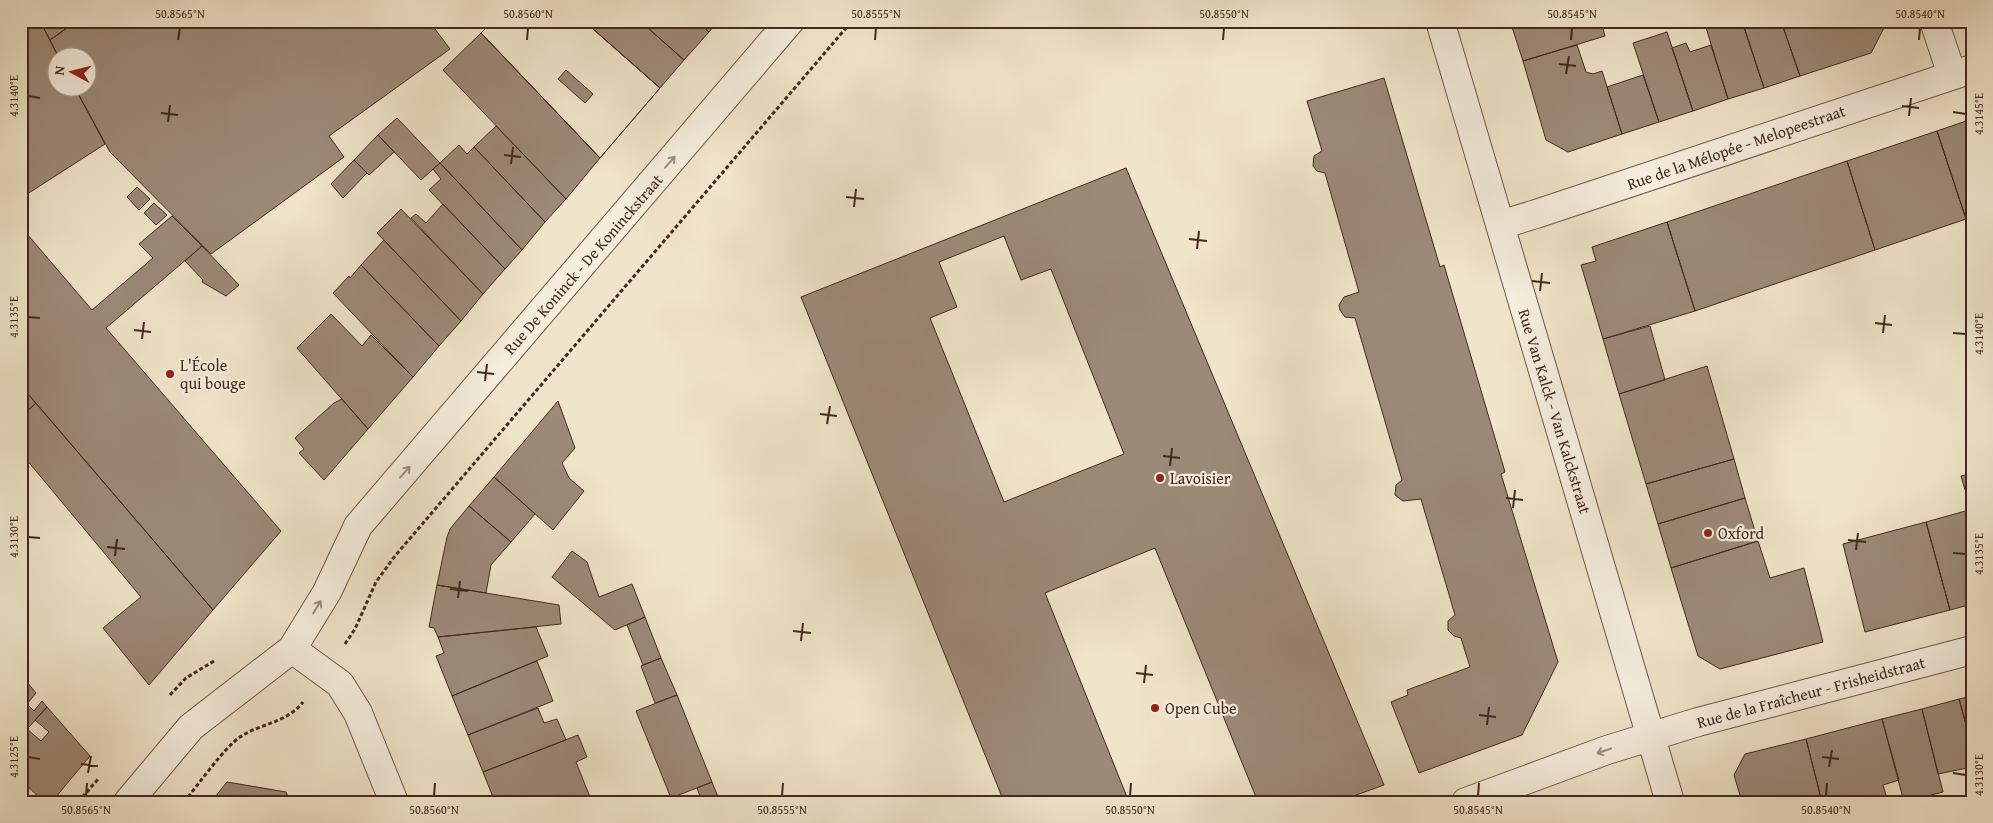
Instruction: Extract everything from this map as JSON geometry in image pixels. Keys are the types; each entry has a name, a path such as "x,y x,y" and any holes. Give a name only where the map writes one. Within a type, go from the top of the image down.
{"street":[{"name":"Rue De Koninck - De Koninckstraat","path":"128,802 191,727 292,649 326,592 358,526 790,21"},
{"name":"Rue Van Kalck - Van Kalckstraat","path":"1440,21 1670,802"},
{"path":"1934,21 1962,72"},
{"name":"Rue de la Mélopée - Melopeestraat","path":"1500,225 1962,72"},
{"path":"292,649 340,684 358,713 394,802"},
{"name":"Rue de la Fraîcheur - Frisheidstraat","path":"1466,802 1607,750 1698,722 1972,650"}],"path":[{"path":"184,802 238,738 252,730 279,721 297,710 355,629 376,582 395,556 852,21"}],"building":[{"path":"21,21 40,21 54,48 48,48 48,98 80,98 105,144 21,198"},
{"path":"40,21 77,21 50,40"},
{"path":"77,21 445,21 435,29 450,49 329,136 344,157 211,254 110,152 80,98 98,98 98,48 54,48 50,40"},
{"path":"493,21 584,21 660,88 600,158 481,33","holes":["566,70 593,94 585,103 558,79"]},
{"path":"493,21 584,21 660,88 600,158 481,33"},
{"path":"584,21 640,21 684,60 660,88"},
{"path":"640,21 697,21 709,32 684,60"},
{"path":"697,21 718,21 709,32"},
{"path":"1510,21 1601,21 1605,36 1523,61"},
{"path":"1704,21 1742,21 1764,88 1728,99"},
{"path":"1742,21 1781,21 1800,76 1764,88"},
{"path":"1801,21 1805,26 1821,21 1883,21 1885,26 1871,53 1800,76 1783,27"},
{"path":"1667,32 1693,111 1659,122 1633,43"},
{"path":"481,33 600,158 566,199 443,70"},
{"path":"1686,43 1690,52 1711,45 1728,99 1693,111 1672,48"},
{"path":"1577,45 1586,72 1593,74 1602,71 1622,134 1568,152 1546,140 1523,61"},
{"path":"1643,75 1659,122 1622,134 1607,87"},
{"path":"1384,78 1440,267 1444,265 1505,472 1501,474 1558,662 1522,735 1419,773 1391,702 1408,695 1407,690 1470,667 1461,638 1454,636 1448,630 1448,621 1455,615 1421,499 1403,501 1395,495 1396,485 1402,480 1355,318 1345,317 1340,310 1339,305 1344,297 1359,292 1325,173 1317,171 1313,166 1314,156 1322,151 1307,101"},
{"path":"397,118 440,163 421,180 378,135"},
{"path":"1972,119 1972,217 1966,219 1937,131"},
{"path":"496,126 566,199 545,222 474,147"},
{"path":"1937,131 1966,219 1875,250 1847,161"},
{"path":"378,135 394,152 369,175 354,160"},
{"path":"459,145 467,154 474,147 545,222 522,250 440,163"},
{"path":"354,160 367,173 343,198 331,184"},
{"path":"1847,161 1875,250 1695,311 1667,222"},
{"path":"440,163 522,250 505,269 429,190 441,179 433,169"},
{"name":"Lavoisier","path":"1126,168 1384,785 1337,802 1258,802 1155,548 1045,593 1129,802 1004,802 801,297","holes":["1004,236 1021,280 1051,269 1124,454 1004,502 930,318 957,307 939,262"]},
{"path":"137,187 150,199 139,210 127,197"},
{"path":"154,203 167,215 156,225 144,213"},
{"path":"443,204 505,269 483,294 411,218 416,214 426,223"},
{"path":"401,209 483,294 461,321 377,233"},
{"path":"172,216 202,246 106,328 281,531 213,610 21,386 21,227 92,310 153,258 139,244"},
{"path":"1667,222 1695,311 1603,339 1581,265 1596,261 1592,247"},
{"path":"384,240 461,321 439,346 361,265"},
{"path":"202,246 239,285 226,296 202,282 203,280 185,261"},
{"path":"361,265 439,346 413,377 333,293"},
{"path":"331,314 362,346 371,335 413,377 368,429 297,348"},
{"path":"1650,326 1665,380 1619,394 1603,339"},
{"path":"1707,366 1734,459 1646,484 1619,394"},
{"path":"21,386 36,403 21,417"},
{"path":"342,399 368,429 324,480 299,453 304,449 295,438 334,403"},
{"path":"558,401 575,448 562,463 569,478 584,491 553,530 494,477"},
{"path":"36,403 213,610 149,685 103,628 141,597 21,453 21,417"},
{"path":"1734,459 1745,498 1658,524 1646,484"},
{"path":"1972,473 1972,488 1965,490 1961,476"},
{"path":"494,477 535,514 511,542 469,506"},
{"name":"Oxford","path":"1745,498 1758,541 1671,568 1658,524"},
{"path":"469,506 511,542 491,565 486,593 437,585 450,529"},
{"path":"1969,510 1972,519 1972,604 1950,610 1926,522"},
{"path":"1926,522 1950,610 1865,632 1843,544"},
{"path":"1758,541 1770,578 1804,568 1823,642 1720,669 1698,656 1671,568"},
{"path":"572,551 587,562 599,597 632,584 645,617 615,630 552,577"},
{"path":"437,585 559,605 561,624 438,637 434,628 429,627"},
{"path":"645,617 661,658 643,665 627,625"},
{"path":"536,627 548,656 452,696 436,656 444,653 438,637"},
{"path":"661,658 677,695 655,703 641,666"},
{"path":"537,661 553,701 468,735 452,696"},
{"path":"27,682 36,693 27,704 34,711 42,701 47,707 21,736 21,689"},
{"path":"677,695 712,782 671,798 636,711"},
{"path":"1972,696 1972,746 1959,699"},
{"path":"1959,699 1972,746 1972,767 1938,774 1922,709"},
{"path":"47,707 90,756 55,798 41,799 21,780 21,736 27,729 41,741 49,732 35,720"},
{"path":"538,708 544,723 557,719 566,740 483,772 468,735"},
{"path":"1922,709 1943,792 1904,802 1882,719"},
{"path":"1882,719 1899,780 1883,785 1888,802 1822,802 1806,739"},
{"path":"578,735 587,757 576,762 592,802 495,802 483,772"},
{"path":"1806,739 1822,802 1742,802 1734,775 1745,754"},
{"path":"227,782 286,792 290,802 211,802"},
{"path":"712,782 720,802 702,802 697,788"}],"place":[{"name":"L'École qui bouge","path":"170,374"},
{"name":"Lavoisier","path":"1160,478"},
{"name":"Oxford","path":"1708,533"},
{"name":"Open Cube","path":"1155,708"}]}
